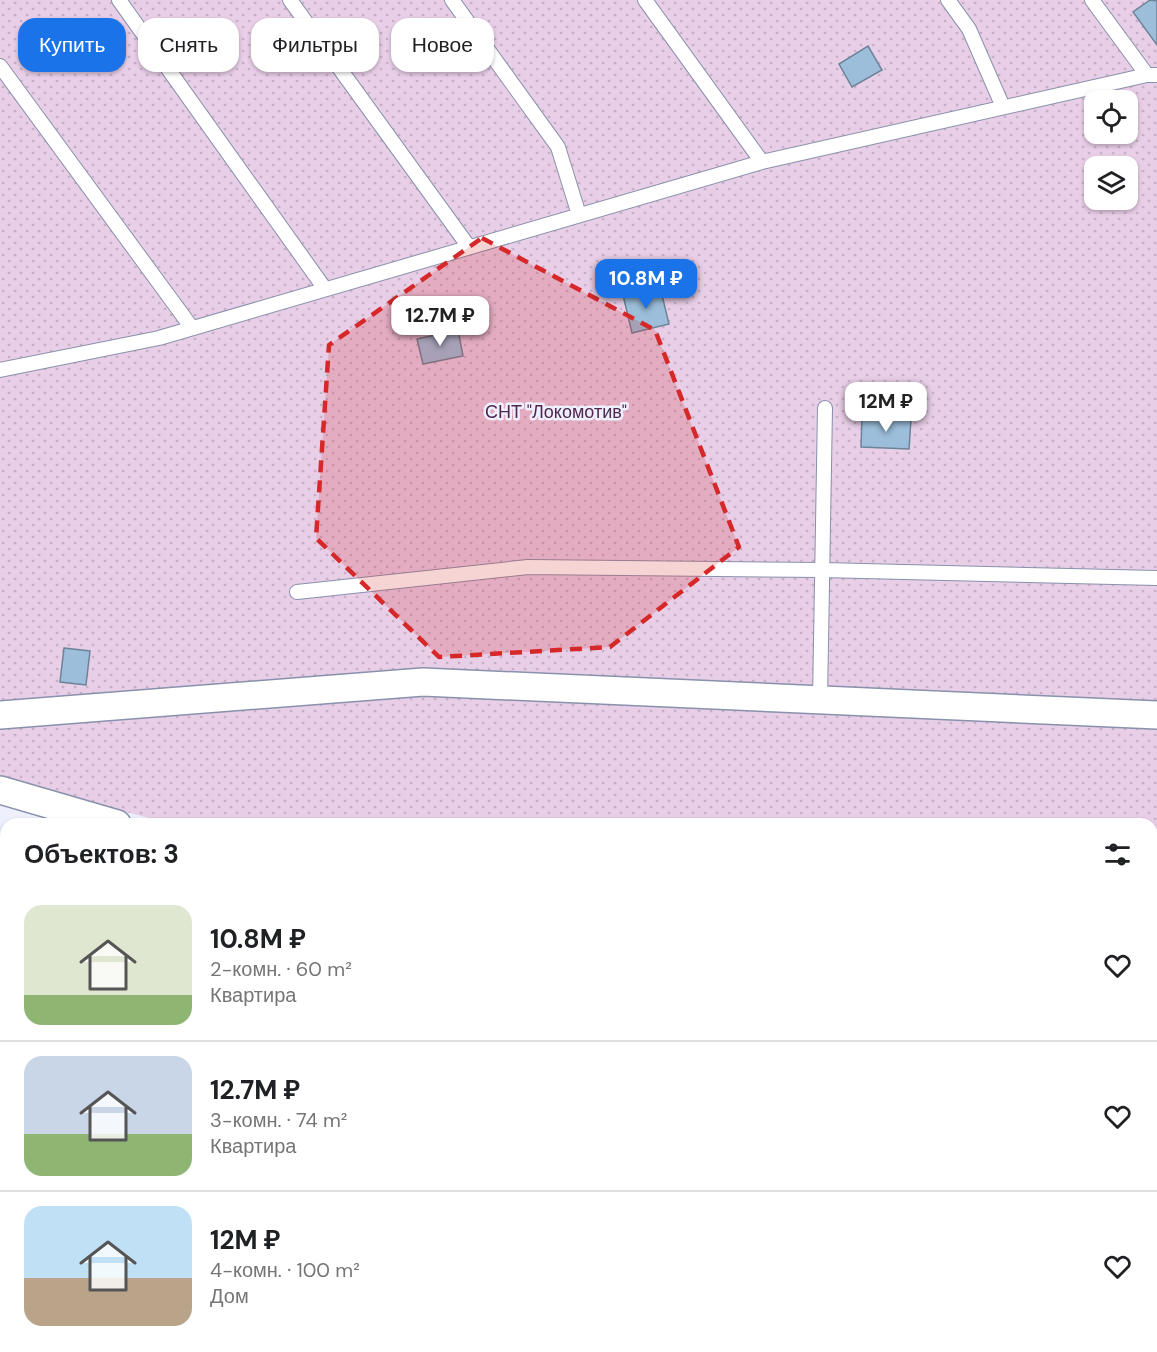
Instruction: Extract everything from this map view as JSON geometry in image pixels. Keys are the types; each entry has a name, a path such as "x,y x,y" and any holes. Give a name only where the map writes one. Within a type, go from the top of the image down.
{"street":[{"path":"0,715 423,682 1157,715"},
{"path":"0,790 96,818"}],"lane":[{"path":"119,0 325,289"},
{"path":"290,0 470,247"},
{"path":"452,0 558,147 579,215"},
{"path":"645,0 762,162"},
{"path":"948,0 969,29 1003,107"},
{"path":"2,366 159,338 762,162 1152,75 1092,0"},
{"path":"0,66 192,328"},
{"path":"820,700 825,408"},
{"path":"297,592 528,567 822,570 1157,578"}],"highlighted area":[{"path":"482,238 655,330 739,547 610,647 439,657 316,538 329,345"}],"green space":[{"name":"СНТ \"Локомотив\"","path":"0,0 1157,0 1157,818 149,818 0,779"}],"building":[{"path":"1150,0 1157,1 1157,45 1133,12"},
{"path":"868,46 882,70 852,87 839,64"},
{"path":"660,287 669,324 632,333 623,295"},
{"path":"458,330 463,356 423,364 417,339"},
{"path":"862,417 911,419 909,449 861,447"},
{"path":"64,648 90,651 86,685 60,682"}]}
